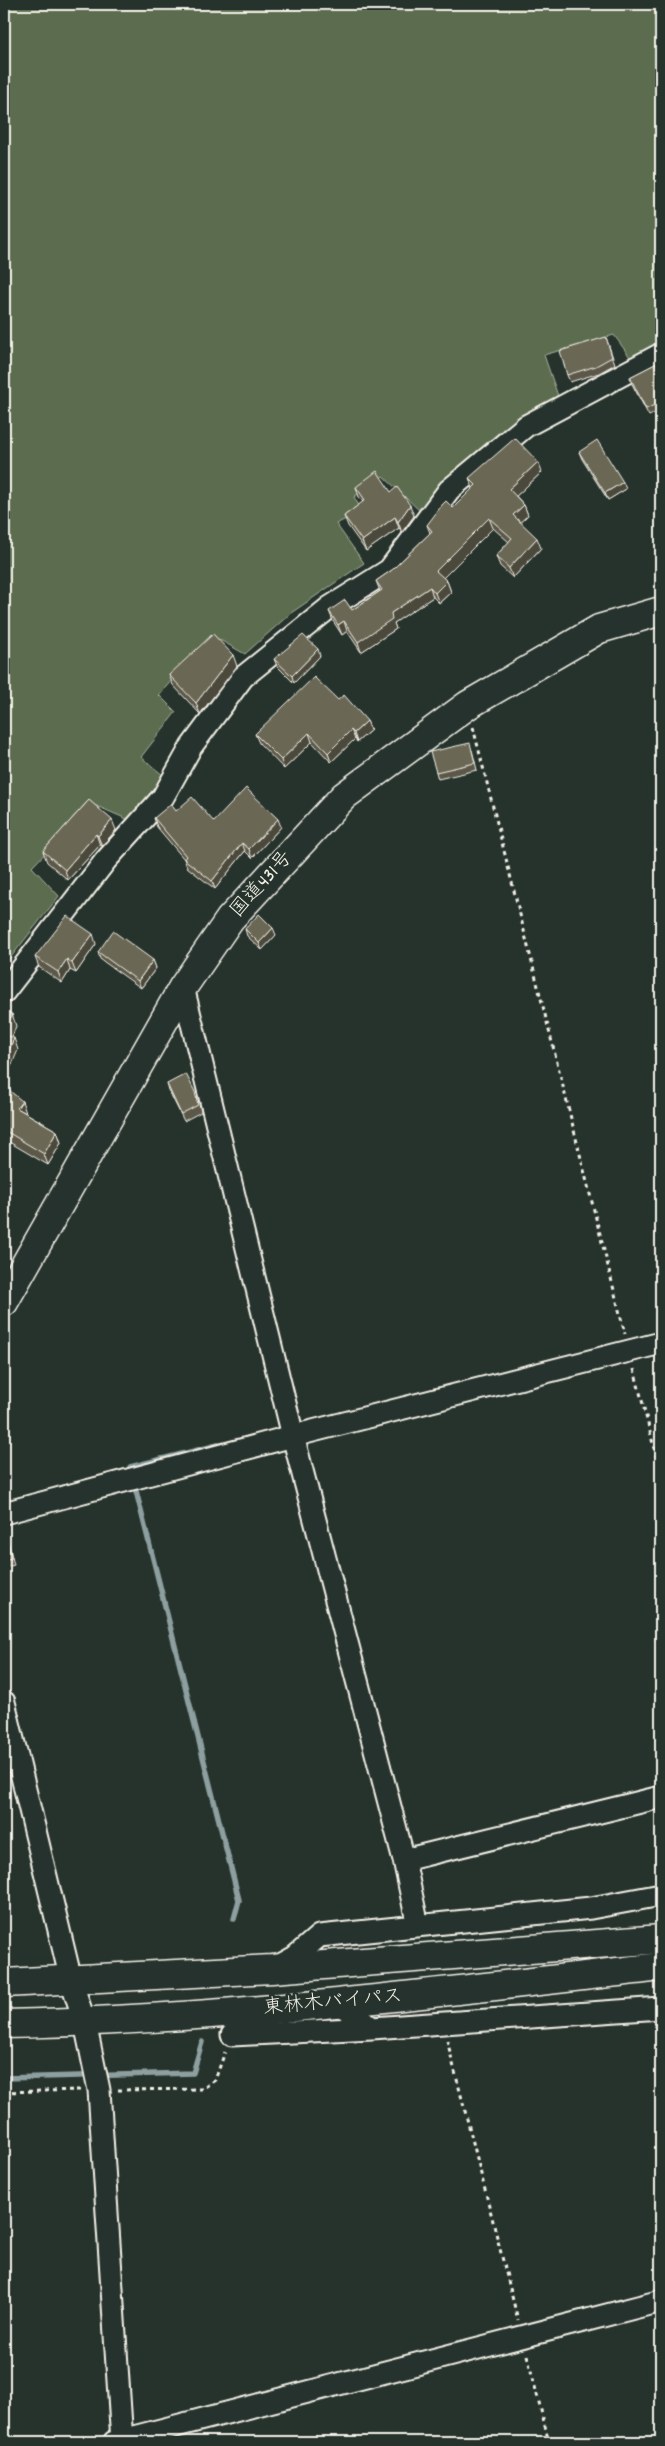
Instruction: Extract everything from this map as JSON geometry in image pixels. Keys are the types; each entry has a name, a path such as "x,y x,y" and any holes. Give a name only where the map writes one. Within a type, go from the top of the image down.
{"highway":[{"name":"国道431号","path":"4,1302 184,987 230,919 344,796 468,706 599,629 661,611"},
{"name":"東林木バイパス","path":"4,1982 272,1969 660,1939"},
{"name":"東林木バイパス","path":"4,2024 85,2023 335,2003 661,1967"}],"street":[{"path":"4,992 106,860 163,797 192,747 243,677 330,607 389,570 449,490 526,426 661,354"},
{"path":"184,987 293,1436 404,1860 418,1926"},
{"path":"4,1513 293,1436 661,1343"},
{"path":"4,1702 71,1980 85,2023 99,2090 119,2442 661,2301"},
{"path":"404,1860 661,1797"},
{"path":"272,1969 295,1957 319,1936 590,1908 661,1895"},
{"path":"335,2003 352,2012 372,2028"},
{"path":"232,2035 372,2028 661,2008"}],"path":[{"path":"468,706 661,1475"},
{"path":"442,2023 549,2442"},
{"path":"4,2092 202,2089 214,2080 232,2035"}],"green space":[{"path":"4,4 661,4 661,345 632,360 614,335 544,355 559,399 421,512 383,476 354,497 362,511 336,524 364,563 291,613 245,654 211,635 159,695 176,712 141,757 164,776 129,820 92,804 32,867 59,896 4,966"}],"building":[{"path":"606,337 612,357 596,366 567,375 560,351"},
{"path":"661,361 661,402 646,409 630,377"},
{"path":"515,438 538,462 509,489 524,505 513,515 537,538 509,568 496,556 512,538 489,518 436,571 447,581 435,593 430,587 391,613 392,619 358,642 344,621 338,625 329,611 345,600 352,610 382,590 376,581 392,570 432,531 427,525 442,505 446,501 453,508 476,485 469,478"},
{"path":"597,440 623,482 605,493 579,452"},
{"path":"377,471 391,492 397,487 410,505 398,522 395,517 362,541 344,516 365,500 356,487"},
{"path":"213,634 233,655 196,703 169,675"},
{"path":"303,635 318,649 292,676 274,659"},
{"path":"314,677 338,700 344,695 367,721 354,733 351,730 328,753 309,733 281,760 255,734"},
{"path":"470,743 475,763 436,772 430,752"},
{"path":"246,788 278,819 249,849 242,843 212,881 184,859 186,856 154,818 171,804 176,811 192,797 214,822"},
{"path":"89,800 112,820 98,836 96,834 65,870 43,851"},
{"path":"259,914 273,928 259,943 245,929"},
{"path":"67,916 93,934 72,963 67,959 58,972 35,957"},
{"path":"113,931 153,960 138,981 98,952"},
{"path":"4,1011 12,1014 4,1034"},
{"path":"4,1034 14,1038 4,1062"},
{"path":"186,1074 195,1092 198,1105 181,1114 167,1084"},
{"path":"4,1086 22,1101 17,1108 57,1131 44,1154 4,1130"},
{"path":"4,1528 12,1558 4,1560"}],"waterway":[{"path":"131,1474 130,1467 218,1445"},
{"path":"134,1483 239,1900 234,1919"},
{"path":"4,2078 193,2073 202,2042"}]}
